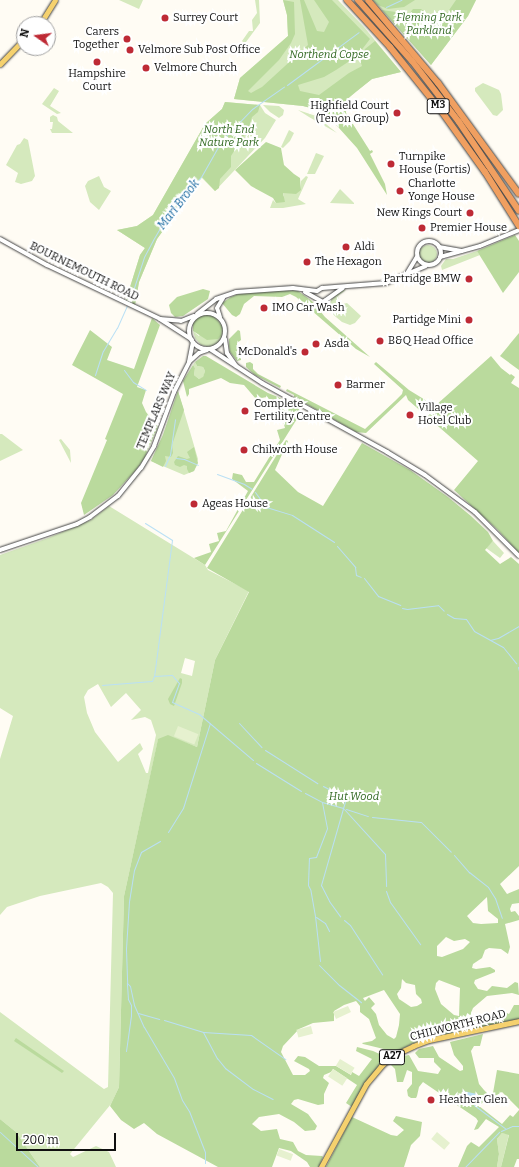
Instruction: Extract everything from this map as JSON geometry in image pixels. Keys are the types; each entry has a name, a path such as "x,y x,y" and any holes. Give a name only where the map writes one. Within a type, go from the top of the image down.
{"highway":[{"name":"M3","path":"347,0 390,47 442,112 485,172 518,224"},
{"name":"M3","path":"358,0 412,61 459,122 519,211"},
{"name":"M3","path":"368,0 398,33 443,89 519,194"}],"main road":[{"path":"45,16 55,0"},
{"path":"0,64 16,47"},
{"name":"CHILWORTH ROAD","path":"320,1167 366,1084 381,1066 392,1056 407,1048 429,1040 519,1021"}],"street":[{"path":"519,230 480,246 440,257 434,264 378,285 326,289 322,288 317,292 293,288 244,291 224,296 216,299 196,315 190,325 192,341 200,347 209,349 262,383 416,469 475,512 519,556"},
{"name":"BOURNEMOUTH ROAD","path":"0,239 47,265 160,319 192,341"},
{"path":"405,276 417,257 417,249 425,242 434,242 439,247 462,251"},
{"path":"439,247 440,257"},
{"path":"417,257 420,262 426,266"},
{"path":"302,290 323,302 344,287"},
{"path":"326,289 329,292 329,297"},
{"path":"317,292 317,299"},
{"path":"224,296 218,304 220,317 226,329 225,339 227,353 236,367"},
{"path":"196,315 207,312 220,317"},
{"name":"BOURNEMOUTH ROAD","path":"160,319 181,321 196,315"},
{"path":"209,349 220,345 225,339"},
{"name":"TEMPLARS WAY","path":"189,362 192,341"},
{"name":"TEMPLARS WAY","path":"0,550 77,524 90,517 118,496 145,461 158,436 178,382 189,362 199,353 209,349"}],"green space":[{"path":"119,0 143,0 139,9"},
{"path":"255,0 259,0 260,23 246,42 243,42 242,41 249,31 253,31 252,20 257,13"},
{"name":"Northend Copse","path":"283,0 338,0 364,27 401,72 372,79 355,92 329,117 318,110 303,106 234,99 240,78 288,36 287,15"},
{"name":"Northend Copse","path":"283,0 294,2 295,34 291,43 279,60 248,91 251,93 262,87 308,45 300,0 304,0 317,31 324,32 329,22 314,0 332,0 370,39 357,56 336,70 324,77 298,85 300,91 319,95 349,73 362,66 360,60 365,49 375,41 401,72 372,79 346,100 346,113 370,151 372,150 373,152 370,154 385,184 387,195 357,148 329,117 318,110 303,106 234,99 240,78 288,36 287,15"},
{"name":"Fleming Park Parkland","path":"373,0 476,0 468,16 431,65"},
{"path":"373,0 415,0 404,7 388,9 378,5"},
{"name":"Fleming Park Parkland","path":"456,0 476,0 468,16 431,65 382,10 409,14 413,9 421,9 428,15 424,22 429,29 443,19"},
{"path":"483,83 499,90 501,94 503,110 497,116 493,115 475,91 475,88"},
{"path":"54,88 59,91 50,106 61,113 57,114 42,104"},
{"name":"North End Nature Park","path":"225,102 260,105 265,113 276,120 265,138 215,191 201,177 157,239 139,282 135,305 126,300 140,255 145,248 117,230 137,226 153,215 205,124 222,109"},
{"name":"North End Nature Park","path":"225,102 260,105 258,112 252,117 249,127 231,156 231,167 220,179 219,188 215,191 202,177 157,239 139,282 135,305 126,300 140,255 145,248 117,230 137,226 153,215 205,124 222,109"},
{"path":"263,105 279,106 284,110 283,115 279,118"},
{"path":"298,110 316,116 337,133 309,117"},
{"path":"53,115 73,133 52,133 50,129 52,129 53,122 50,122 50,117"},
{"path":"289,130 294,133 290,141 283,148 281,147"},
{"path":"24,138 28,140 35,176 32,181 21,184 15,182 18,173 6,165 17,145 20,144"},
{"path":"266,142 281,148 284,165 300,178 301,190 296,194 283,193 285,202 276,203 273,198 251,186 235,170"},
{"path":"316,153 324,156 315,174 307,174"},
{"path":"99,176 104,187 111,191 99,210 90,202 85,186 88,181"},
{"path":"306,176 308,177 298,199 306,204 283,208 270,208 273,200 276,203 284,196 283,193 301,190 301,181"},
{"path":"340,189 354,203 354,204 330,203"},
{"path":"515,235 519,241 519,272 503,293 477,251"},
{"path":"424,245 432,245 437,250 435,261 432,263 424,263 419,258 419,250"},
{"path":"477,251 480,255 442,270 441,266 446,259 453,259"},
{"path":"203,289 210,291 208,299 183,316 175,317 171,313 169,305 177,297"},
{"path":"287,290 298,291 312,301 325,317 370,357 356,349 296,297 290,294 282,297 254,296 244,304 240,314 236,317 232,315 222,303 241,293"},
{"path":"346,290 338,296 339,301 343,304 347,303 361,316 355,323 350,325 342,322 330,312 329,307 331,300 340,291"},
{"path":"201,313 210,313 221,322 225,330 224,337 219,343 210,347 201,345 195,338 193,331 199,336 211,314"},
{"path":"201,313 211,314 222,327 221,336 218,339 207,340 193,331 193,321"},
{"path":"152,318 160,325 137,387 146,390 142,403 146,412 158,427 144,459 136,470 113,495 84,515 81,503 107,440 105,439 123,394 72,365 90,330 112,347 107,360 134,369"},
{"path":"238,330 240,331 241,340 237,343 237,352 241,357 241,360 237,361 230,352 229,339"},
{"path":"519,333 519,370 500,356"},
{"path":"203,356 206,356 268,393 302,411 205,565 194,558 211,552 209,544 219,541 217,533 226,531 248,491 232,479 233,473 242,475 246,482 254,482 280,440 277,430 285,428 278,403 270,405 267,397 256,399 244,385 230,383 221,378 189,389 189,394 187,397 183,381 193,365 195,368 194,375 199,379 203,377 205,371 203,367 197,366 195,362"},
{"path":"491,356 501,368 515,377 511,383 519,388 519,553 498,530 454,490 478,461 408,400 406,395 366,433 356,432 286,391 287,389 365,429 402,394 403,390 374,364 376,362 409,390 435,406"},
{"path":"195,362 197,366 203,367 205,371 203,378 199,379 194,375 195,368 193,365"},
{"path":"250,362 253,364 253,369 258,374 281,386 280,388 255,375 246,367 246,363"},
{"path":"178,391 198,459 194,471 184,475 151,461 163,435"},
{"path":"178,391 184,410 172,445 173,453 171,457 165,456 166,461 163,467 151,461 163,435"},
{"path":"0,434 2,434 23,450 0,461"},
{"path":"61,439 70,450 71,463 59,440"},
{"name":"Hut Wood","path":"286,440 288,441 275,470 298,492 323,506 362,443 410,470 448,497 471,516 488,532 493,541 485,550 500,564 511,557 519,564 519,866 500,884 507,894 519,889 519,903 512,904 510,909 511,912 515,911 519,916 519,920 505,924 510,947 508,954 501,949 489,948 485,950 482,958 473,964 472,968 476,969 490,967 495,970 495,972 475,980 474,983 478,989 487,991 492,986 507,988 515,982 518,983 519,995 512,993 487,996 473,1008 471,1013 472,1016 481,1021 492,1017 498,1009 509,1014 514,1005 519,1005 519,1020 418,1041 398,1051 392,1051 362,1043 372,1041 376,1038 369,1019 360,1012 360,1006 356,1001 344,1005 334,1011 334,1021 313,1023 299,1029 283,1046 281,1052 293,1075 305,1075 310,1071 294,1061 298,1056 305,1057 319,1066 336,1066 351,1075 352,1072 359,1076 372,1059 356,1051 357,1047 373,1051 384,1056 352,1107 346,1103 357,1085 333,1069 331,1072 324,1075 323,1078 329,1083 324,1094 324,1104 318,1105 298,1099 294,1100 291,1104 308,1114 317,1126 315,1130 305,1131 294,1122 279,1114 259,1117 252,1124 261,1131 277,1129 280,1139 293,1142 298,1151 306,1155 322,1156 323,1157 319,1167 310,1167 307,1162 291,1151 279,1148 272,1167 218,1167 157,1134 144,1123 134,1129 121,1120 110,1106 119,1087 124,896 158,739 168,735 197,747 215,660 249,592 207,568","holes":["487,897 488,911 498,919 498,923 473,923 467,916","446,937 454,941 465,939 470,942 463,949 442,957 437,956 437,946","402,979 406,983 415,985 416,994 421,999 422,1003 411,1007 399,999 397,994 401,988","439,980 460,988 459,1016 454,1015 441,1004 435,989 436,983","384,990 400,1014 399,1025 396,1037 394,1039 387,1035 379,1025 376,1014 371,1008 375,1004 369,997 365,1001 363,998"]},
{"path":"194,447 198,463 194,471 189,473 187,466 184,465 180,467 175,465 174,462 178,456 187,459 190,458 187,452"},
{"path":"109,506 205,565 208,570 249,591 215,660 197,747 168,736 158,740 124,896 119,1087 111,1104 70,1154 73,1157 96,1146 109,1152 116,1167 40,1167 16,1132 0,1119 0,1012 104,1089 108,1087 113,893 108,887 101,883 40,896 7,907 0,915 0,759 13,716 0,708 0,555 48,538 91,520","holes":["185,658 195,661 192,676 181,673","98,684 111,707 126,693 141,710 131,720 145,717 151,720 156,735 148,773 146,773 138,754 143,749 140,743 118,762 95,732 87,713 84,697 88,690"]},
{"path":"493,541 504,553 500,558 486,548"},
{"path":"180,678 182,679 182,683 174,706 170,704 168,699"},
{"path":"178,726 198,734 194,744 174,736"},
{"path":"348,1006 351,1012 336,1019 333,1012"},
{"path":"311,1026 313,1034 298,1037 296,1030"},
{"path":"483,1034 480,1046 474,1046 471,1051 479,1084 484,1090 487,1093 493,1093 497,1070 519,1074 519,1109 502,1092 495,1096 489,1096 479,1106 502,1124 510,1115 513,1117 519,1110 519,1159 517,1159 514,1167 501,1167 509,1135 502,1133 497,1139 499,1154 497,1167 458,1167 467,1146 471,1142 479,1147 499,1127 486,1119 478,1129 474,1130 478,1121 476,1118 423,1082 419,1087 416,1098 411,1098 408,1096 407,1090 412,1084 412,1072 407,1070 403,1082 397,1082 395,1069 391,1065 404,1056 409,1055 418,1071 438,1074 441,1069 434,1062 434,1058 419,1058 415,1053 419,1049 433,1046 439,1057 460,1071 463,1070 463,1066 454,1055 450,1042"},
{"path":"16,1038 64,1071 62,1073 14,1041"},
{"path":"340,1059 355,1068 350,1075 336,1066"},
{"path":"333,1069 347,1078 342,1086 328,1077"},
{"path":"396,1116 422,1122 420,1136 411,1145 404,1167 326,1167 352,1117 391,1135 397,1136 404,1130 393,1121"},
{"path":"0,1119 16,1132 40,1167 0,1167"},
{"path":"437,1132 450,1143 444,1150 431,1139"},
{"path":"502,1133 509,1134 501,1167 497,1167 499,1154 497,1139"},
{"path":"279,1149 293,1154 291,1161 277,1156"}],"water":[{"path":"463,1091 477,1094 476,1098 470,1105 462,1093"}],"waterway":[{"name":"Marl Brook","path":"386,7 401,0"},
{"name":"Marl Brook","path":"287,85 359,32"},
{"name":"Marl Brook","path":"129,303 144,257 153,240 161,226 201,177 222,140 252,109 284,87"},
{"name":"Marl Brook","path":"95,375 103,351 117,328 127,306"},
{"name":"Marl Brook","path":"124,370 133,382 146,390"},
{"name":"Marl Brook","path":"155,400 156,407 160,411"},
{"name":"Marl Brook","path":"165,466 170,455 175,419"},
{"name":"Marl Brook","path":"176,458 184,459 198,465"},
{"name":"Marl Brook","path":"217,474 244,484 252,489"},
{"name":"Marl Brook","path":"255,492 266,507 292,515 334,542"},
{"path":"145,523 172,540 154,676 172,675 179,683 172,702 199,714 253,760"},
{"name":"Marl Brook","path":"337,546 355,567 356,575 361,577"},
{"name":"Marl Brook","path":"364,578 378,596 400,605"},
{"name":"Marl Brook","path":"402,608 407,609 438,605 444,611"},
{"name":"Marl Brook","path":"447,614 454,618 466,619 474,631 503,647 516,663"},
{"path":"490,640 498,638 519,626"},
{"name":"Marl Brook","path":"518,667 519,671"},
{"path":"102,685 152,681 154,676"},
{"path":"168,832 183,808 210,723"},
{"path":"239,723 261,747"},
{"path":"265,750 317,783"},
{"path":"256,763 301,791"},
{"path":"323,786 346,798 321,885 329,901 340,916"},
{"path":"305,793 322,802 343,808"},
{"path":"320,961 315,916 308,885 309,858 316,857 327,828 322,802"},
{"path":"344,809 385,854 386,886"},
{"path":"346,809 368,816"},
{"path":"372,817 421,822 451,852"},
{"path":"160,841 141,852 134,870 129,901 126,949 127,983 130,986 134,1005 144,1027 174,1078 182,1100 189,1111 205,1152 205,1163"},
{"path":"454,855 469,872 488,887 495,898 502,918"},
{"path":"386,891 390,902 420,944"},
{"path":"316,917 325,923 329,931"},
{"path":"344,920 350,925 382,974"},
{"path":"319,965 339,985 361,1002"},
{"path":"126,1051 131,1016 131,1005 128,999 127,983"},
{"path":"138,1013 159,1019"},
{"path":"164,1020 203,1032 251,1035 285,1059"},
{"path":"203,1032 217,1058 225,1068 253,1089 273,1099"},
{"path":"474,1105 505,1128"},
{"path":"501,1131 512,1126 519,1126"},
{"path":"0,1132 38,1167"},
{"path":"465,1167 499,1132"}],"place":[{"name":"Surrey Court","path":"165,18"},
{"name":"Carers Together","path":"127,39"},
{"name":"Velmore Sub Post Office","path":"130,50"},
{"name":"Hampshire Court","path":"97,62"},
{"name":"Velmore Church","path":"146,68"},
{"name":"Highfield Court (Tenon Group)","path":"397,113"},
{"name":"Turnpike House (Fortis)","path":"391,164"},
{"name":"Charlotte Yonge House","path":"400,191"},
{"name":"New Kings Court","path":"470,213"},
{"name":"Premier House","path":"422,228"},
{"name":"Aldi","path":"346,247"},
{"name":"The Hexagon","path":"307,262"},
{"name":"Partridge BMW","path":"469,279"},
{"name":"IMO Car Wash","path":"264,308"},
{"name":"Partidge Mini","path":"469,320"},
{"name":"B&Q Head Office","path":"380,341"},
{"name":"Asda","path":"316,344"},
{"name":"McDonald's","path":"305,352"},
{"name":"Barmer","path":"338,385"},
{"name":"Complete Fertility Centre","path":"245,411"},
{"name":"Village Hotel Club","path":"410,415"},
{"name":"Chilworth House","path":"244,450"},
{"name":"Ageas House","path":"194,504"},
{"name":"Heather Glen","path":"431,1100"}]}
